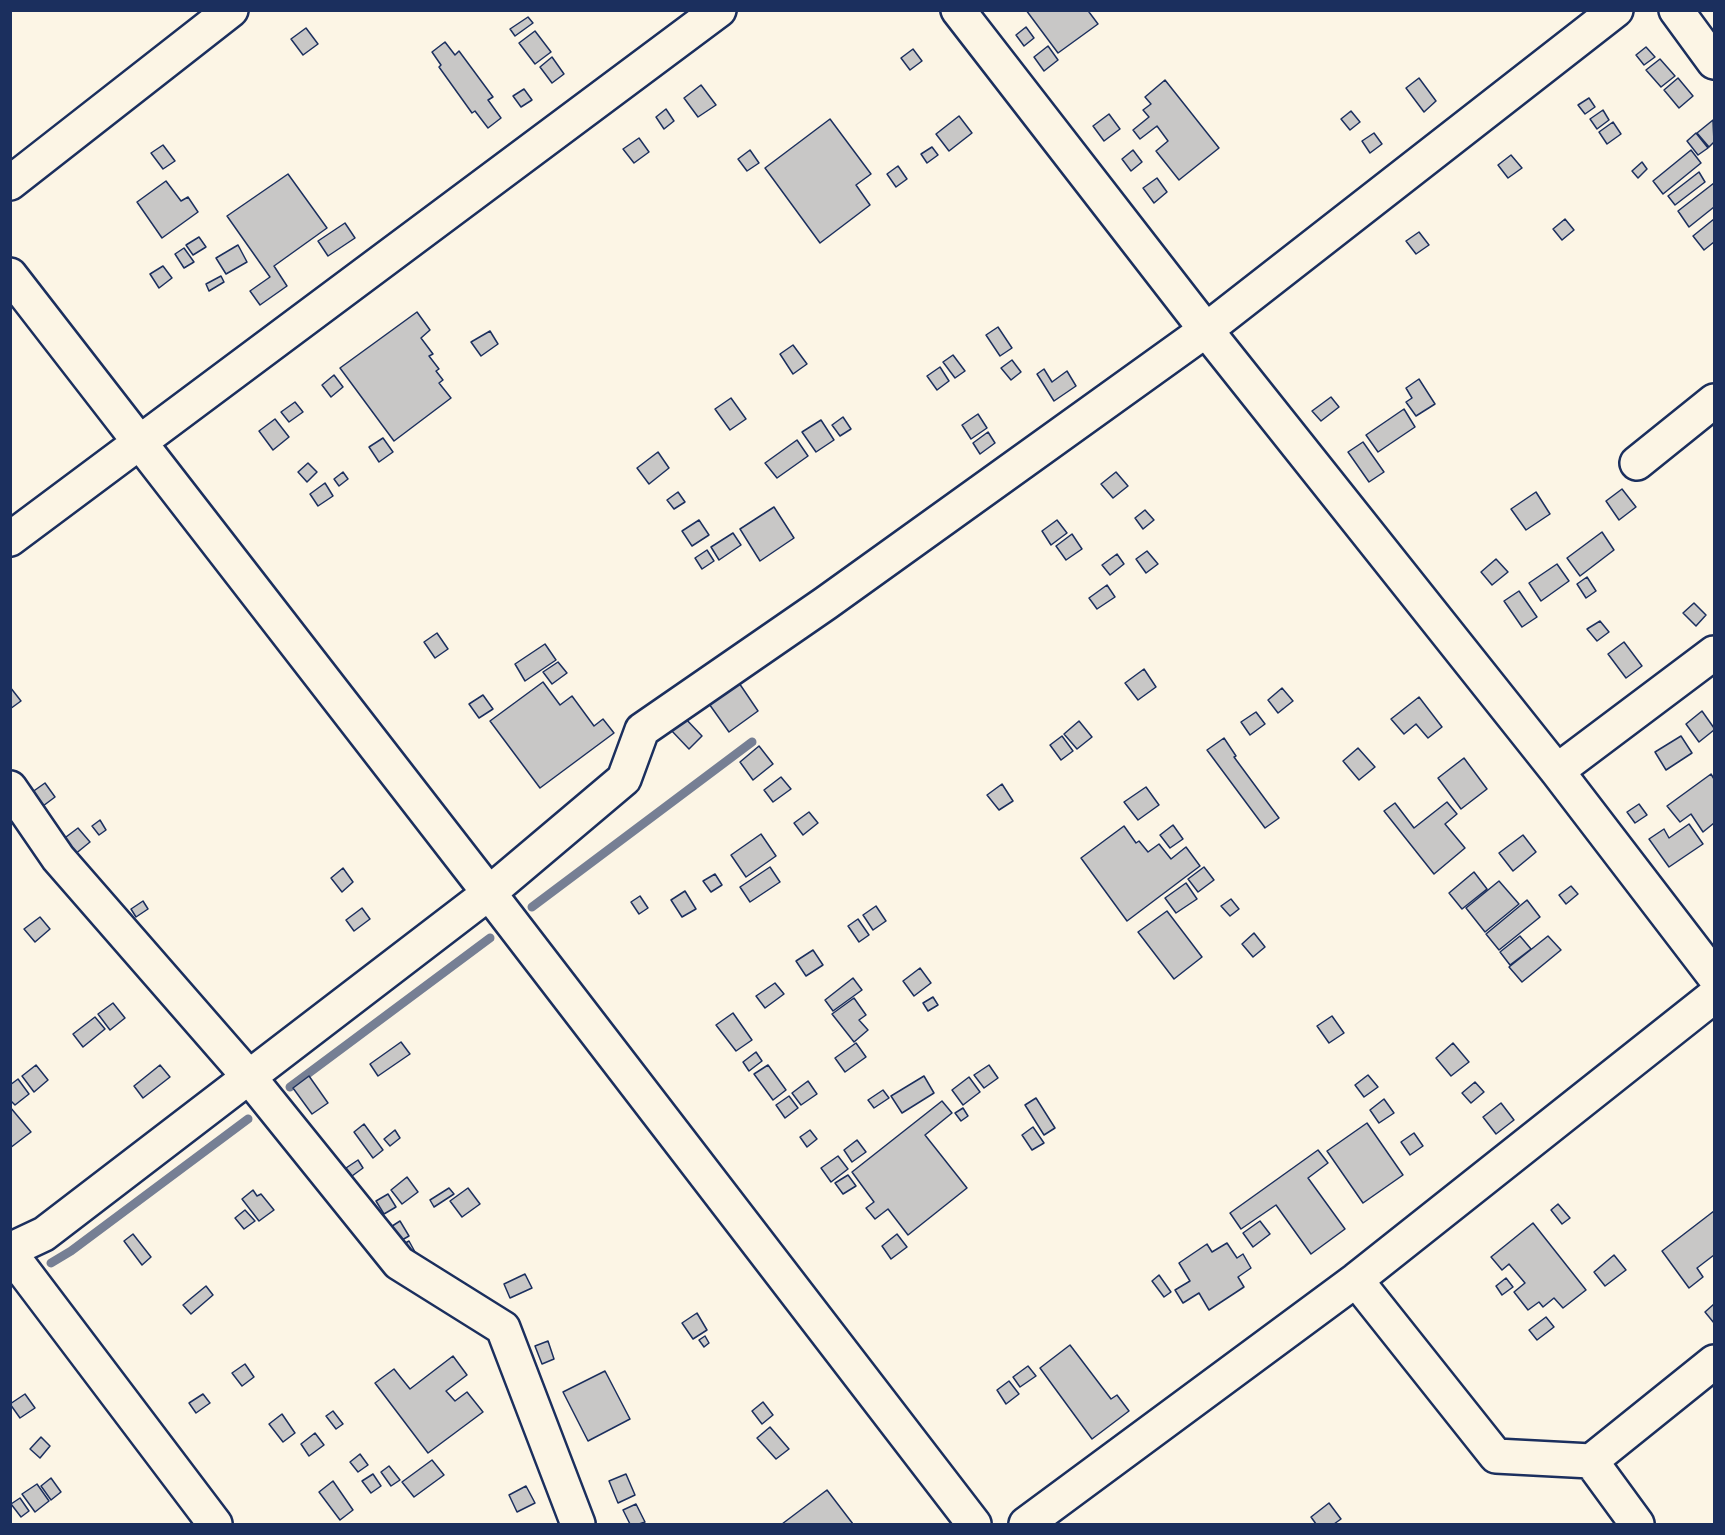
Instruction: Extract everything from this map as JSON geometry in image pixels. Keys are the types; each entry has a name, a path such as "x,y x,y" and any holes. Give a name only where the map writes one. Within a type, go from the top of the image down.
{"street":[{"path":"10,183 231,10"},
{"path":"10,539 719,10"},
{"path":"958,10 1206,330 1557,771 1714,976"},
{"path":"215,1524 10,1252 44,1234 489,893 624,779 642,730 835,596 1206,330 1616,10"},
{"path":"1676,10 1714,62"},
{"path":"10,275 974,1524"},
{"path":"1637,464 1714,401"},
{"path":"1557,771 1714,653"},
{"path":"10,788 58,858 249,1077 399,1263 503,1328 578,1524"},
{"path":"1026,1524 1356,1280 1714,996"},
{"path":"1356,1280 1496,1456 1591,1461 1714,1362"},
{"path":"1591,1461 1637,1524"}],"building":[{"path":"1026,10 1091,10 1089,12 1098,24 1058,53"},
{"path":"528,17 533,23 515,36 510,29"},
{"path":"1026,27 1034,38 1024,46 1016,35"},
{"path":"306,28 318,44 303,55 291,39"},
{"path":"535,31 551,52 535,64 519,43"},
{"path":"445,42 455,55 459,51 493,97 488,100 501,118 488,128 475,111 472,113 439,67 441,65 432,52"},
{"path":"1048,46 1058,60 1044,71 1034,57"},
{"path":"1646,47 1655,57 1644,65 1636,55"},
{"path":"913,49 922,61 910,70 901,58"},
{"path":"552,57 564,74 552,83 540,67"},
{"path":"1660,59 1675,76 1661,87 1646,70"},
{"path":"1419,78 1436,101 1424,112 1406,88"},
{"path":"1678,78 1693,96 1679,108 1664,90"},
{"path":"1165,80 1219,148 1179,180 1156,151 1168,141 1157,126 1140,139 1133,130 1149,117 1143,110 1151,104 1145,97"},
{"path":"701,85 716,105 698,117 684,98"},
{"path":"524,89 532,100 521,107 513,96"},
{"path":"1589,98 1595,107 1585,114 1578,105"},
{"path":"666,109 674,121 664,129 656,117"},
{"path":"1603,110 1609,120 1597,129 1590,119"},
{"path":"1351,111 1360,122 1350,130 1341,119"},
{"path":"1109,114 1120,129 1104,141 1093,126"},
{"path":"959,116 972,133 949,151 936,134"},
{"path":"830,119 871,174 856,185 870,205 820,243 765,168"},
{"path":"1713,120 1714,142 1709,147 1697,133"},
{"path":"1613,122 1621,134 1607,144 1599,132"},
{"path":"1374,133 1382,144 1370,153 1362,141"},
{"path":"1696,133 1708,148 1698,155 1687,141"},
{"path":"639,138 649,152 634,163 623,149"},
{"path":"163,145 175,161 163,169 151,153"},
{"path":"932,147 938,155 927,163 921,154"},
{"path":"750,150 759,163 747,171 738,159"},
{"path":"1133,150 1142,162 1131,171 1122,159"},
{"path":"1691,150 1701,163 1663,194 1653,181"},
{"path":"1511,155 1522,168 1508,178 1498,165"},
{"path":"1642,162 1647,169 1638,178 1632,171"},
{"path":"898,166 907,179 896,187 887,174"},
{"path":"1699,172 1705,182 1675,205 1668,196"},
{"path":"288,174 327,228 274,266 287,286 260,305 250,291 270,277 227,216"},
{"path":"1157,178 1167,192 1154,203 1143,188"},
{"path":"166,181 181,201 188,197 198,212 162,238 137,202"},
{"path":"1714,183 1714,207 1689,227 1678,211"},
{"path":"1565,219 1574,230 1562,240 1553,229"},
{"path":"1714,219 1714,242 1704,250 1693,236"},
{"path":"345,223 355,238 328,256 318,241"},
{"path":"1419,232 1429,245 1416,254 1406,241"},
{"path":"199,237 206,247 193,255 186,245"},
{"path":"238,245 247,262 226,274 216,258"},
{"path":"184,248 194,262 184,268 175,254"},
{"path":"163,266 172,278 159,288 150,274"},
{"path":"221,276 224,282 209,291 206,284"},
{"path":"417,312 430,330 421,338 433,354 429,356 439,369 436,371 443,380 439,383 451,398 394,441 340,368"},
{"path":"998,327 1012,348 1000,356 986,335"},
{"path":"490,331 498,344 481,356 471,342"},
{"path":"793,345 807,364 793,374 780,354"},
{"path":"953,355 965,371 955,378 943,362"},
{"path":"1012,360 1021,372 1011,380 1001,368"},
{"path":"940,367 949,381 937,390 927,376"},
{"path":"1044,369 1052,382 1067,371 1076,386 1054,401 1037,374"},
{"path":"334,375 343,387 331,397 322,385"},
{"path":"1419,379 1435,404 1416,416 1406,402 1412,398 1406,388"},
{"path":"1331,397 1339,407 1321,421 1312,411"},
{"path":"731,398 746,419 730,430 715,409"},
{"path":"295,402 303,412 289,422 281,412"},
{"path":"1404,409 1415,427 1378,452 1366,435"},
{"path":"978,414 987,428 971,439 962,425"},
{"path":"843,417 851,429 840,436 832,425"},
{"path":"275,419 289,437 273,450 259,431"},
{"path":"821,420 834,440 816,452 802,432"},
{"path":"988,432 995,443 980,454 973,443"},
{"path":"383,438 393,452 379,462 369,447"},
{"path":"797,440 808,456 777,478 765,463"},
{"path":"1363,442 1384,472 1369,482 1348,452"},
{"path":"658,452 669,468 649,484 637,468"},
{"path":"308,463 317,472 307,482 298,472"},
{"path":"343,472 348,479 339,486 334,479"},
{"path":"1116,472 1128,486 1113,498 1101,484"},
{"path":"325,483 333,496 318,506 310,494"},
{"path":"1622,489 1636,507 1619,520 1606,501"},
{"path":"678,492 685,502 674,509 667,500"},
{"path":"1536,492 1550,514 1526,530 1511,509"},
{"path":"774,507 794,538 760,561 740,529"},
{"path":"1145,510 1154,520 1143,529 1135,518"},
{"path":"699,520 709,535 692,546 682,531"},
{"path":"1057,520 1067,533 1051,545 1042,531"},
{"path":"1602,532 1614,550 1580,576 1567,558"},
{"path":"733,533 741,545 719,560 711,547"},
{"path":"1072,534 1082,549 1066,560 1056,546"},
{"path":"707,550 714,561 702,569 695,558"},
{"path":"1147,551 1158,564 1146,573 1136,559"},
{"path":"1117,554 1124,564 1110,575 1102,565"},
{"path":"1496,559 1508,572 1492,585 1481,572"},
{"path":"1557,564 1569,581 1541,601 1529,583"},
{"path":"1587,577 1596,591 1586,598 1577,584"},
{"path":"1107,585 1115,597 1097,609 1089,598"},
{"path":"1519,591 1537,617 1522,627 1504,601"},
{"path":"1694,603 1706,615 1696,626 1683,613"},
{"path":"1600,621 1609,632 1597,641 1587,629"},
{"path":"437,633 448,649 435,658 424,642"},
{"path":"1624,642 1642,666 1626,678 1608,654"},
{"path":"545,644 556,660 525,681 515,664"},
{"path":"558,662 567,673 552,684 543,672"},
{"path":"1144,669 1156,687 1138,700 1125,683"},
{"path":"737,680 758,711 729,732 707,701"},
{"path":"543,682 560,705 572,696 594,726 603,719 614,733 540,788 490,721"},
{"path":"10,687 21,701 10,709"},
{"path":"1282,688 1293,701 1278,713 1268,700"},
{"path":"483,695 493,709 479,718 469,704"},
{"path":"1419,697 1442,727 1428,738 1416,724 1404,734 1391,719"},
{"path":"1702,711 1714,730 1699,742 1686,724"},
{"path":"1256,712 1265,724 1250,735 1241,722"},
{"path":"683,716 702,736 689,749 670,729"},
{"path":"1079,721 1092,737 1077,749 1064,734"},
{"path":"1062,736 1073,751 1061,760 1050,745"},
{"path":"1681,736 1692,753 1666,770 1655,752"},
{"path":"1224,738 1236,756 1234,757 1279,818 1265,828 1207,750"},
{"path":"759,746 773,764 753,780 740,762"},
{"path":"1358,748 1375,767 1359,780 1343,761"},
{"path":"1464,758 1487,789 1461,809 1438,778"},
{"path":"1711,774 1714,779 1714,823 1703,832 1691,814 1680,822 1667,806"},
{"path":"781,777 791,789 773,802 764,790"},
{"path":"45,783 55,797 39,809 28,795"},
{"path":"1002,784 1013,801 999,810 987,795"},
{"path":"1146,787 1159,805 1138,820 1124,802"},
{"path":"1447,802 1457,814 1445,824 1465,848 1434,874 1384,811 1395,803 1414,828"},
{"path":"1639,804 1647,815 1635,823 1627,812"},
{"path":"809,812 818,823 803,835 794,823"},
{"path":"100,820 106,830 99,835 92,826"},
{"path":"1689,824 1703,844 1669,867 1649,839 1664,829 1669,838"},
{"path":"1173,825 1183,839 1170,848 1160,835"},
{"path":"1124,826 1136,843 1139,841 1148,852 1159,844 1171,859 1186,847 1200,866 1127,921 1081,858"},
{"path":"78,828 90,842 74,855 62,840"},
{"path":"761,834 776,856 746,877 731,855"},
{"path":"1523,835 1536,852 1513,871 1499,853"},
{"path":"770,867 780,882 750,902 740,887"},
{"path":"1204,867 1214,880 1198,892 1188,879"},
{"path":"343,868 353,882 342,892 331,878"},
{"path":"1474,872 1487,889 1462,909 1449,893"},
{"path":"715,874 722,885 711,892 703,881"},
{"path":"1499,881 1519,904 1485,932 1466,908"},
{"path":"1186,883 1197,899 1176,913 1165,898"},
{"path":"1571,886 1578,894 1566,904 1559,895"},
{"path":"685,891 696,909 682,917 671,900"},
{"path":"640,896 648,908 639,914 631,902"},
{"path":"1231,899 1239,909 1230,916 1221,906"},
{"path":"1527,900 1540,917 1499,950 1486,934"},
{"path":"143,901 148,909 136,917 131,909"},
{"path":"876,906 886,921 873,930 863,915"},
{"path":"362,908 370,919 354,931 346,920"},
{"path":"1167,911 1202,957 1174,979 1138,932"},
{"path":"40,917 50,929 35,942 24,929"},
{"path":"858,919 869,935 859,942 848,926"},
{"path":"1254,933 1265,947 1253,957 1242,944"},
{"path":"1520,936 1531,949 1510,965 1500,952"},
{"path":"1548,936 1561,950 1522,982 1509,967"},
{"path":"813,950 823,965 806,976 796,961"},
{"path":"920,968 931,983 914,996 903,981"},
{"path":"853,978 862,990 833,1011 825,1000"},
{"path":"775,983 784,994 765,1008 756,996"},
{"path":"933,997 938,1005 928,1011 923,1003"},
{"path":"854,998 866,1015 859,1020 868,1030 854,1042 832,1014"},
{"path":"113,1003 125,1018 110,1030 98,1014"},
{"path":"733,1013 752,1040 736,1051 716,1025"},
{"path":"1332,1016 1344,1033 1329,1043 1317,1026"},
{"path":"95,1017 105,1029 83,1047 73,1034"},
{"path":"401,1042 410,1054 378,1076 370,1064"},
{"path":"856,1043 866,1057 845,1072 835,1058"},
{"path":"1453,1043 1469,1062 1451,1076 1436,1058"},
{"path":"756,1052 762,1061 749,1071 743,1062"},
{"path":"36,1065 48,1080 34,1092 22,1076"},
{"path":"160,1065 170,1077 143,1098 134,1086"},
{"path":"768,1065 786,1090 773,1100 754,1074"},
{"path":"989,1065 998,1078 984,1088 974,1075"},
{"path":"1368,1075 1378,1087 1364,1097 1355,1085"},
{"path":"309,1076 328,1103 312,1114 293,1088"},
{"path":"924,1076 934,1093 902,1113 891,1096"},
{"path":"969,1077 980,1092 963,1105 952,1090"},
{"path":"18,1079 29,1094 15,1105 10,1100 10,1085"},
{"path":"808,1081 817,1094 801,1105 792,1093"},
{"path":"1475,1082 1484,1092 1471,1103 1462,1093"},
{"path":"883,1090 889,1098 874,1108 868,1100"},
{"path":"789,1096 798,1108 785,1118 776,1105"},
{"path":"1036,1098 1055,1128 1044,1135 1025,1105"},
{"path":"1384,1099 1394,1113 1379,1123 1370,1110"},
{"path":"942,1101 952,1113 925,1135 967,1188 908,1235 888,1209 875,1219 866,1208 874,1202 852,1172"},
{"path":"1501,1103 1514,1120 1496,1134 1483,1117"},
{"path":"10,1107 31,1132 10,1148"},
{"path":"963,1108 968,1116 961,1121 955,1113"},
{"path":"1367,1123 1403,1175 1363,1203 1327,1151"},
{"path":"364,1124 383,1150 373,1158 354,1132"},
{"path":"1033,1127 1044,1143 1032,1150 1022,1135"},
{"path":"395,1130 400,1138 390,1146 384,1139"},
{"path":"810,1130 817,1139 807,1147 800,1137"},
{"path":"1414,1133 1423,1146 1410,1155 1401,1142"},
{"path":"857,1140 866,1152 852,1162 844,1150"},
{"path":"1318,1150 1328,1163 1308,1178 1345,1229 1311,1254 1276,1205 1241,1229 1230,1213"},
{"path":"838,1156 848,1169 831,1182 821,1168"},
{"path":"358,1160 363,1168 352,1176 346,1168"},
{"path":"848,1175 856,1186 843,1194 835,1183"},
{"path":"407,1177 418,1192 402,1204 391,1190"},
{"path":"449,1188 454,1194 434,1207 430,1200"},
{"path":"468,1188 480,1204 462,1217 450,1201"},
{"path":"253,1190 257,1196 261,1194 274,1210 259,1221 242,1199"},
{"path":"388,1194 396,1207 384,1214 376,1201"},
{"path":"1558,1204 1570,1218 1562,1224 1551,1210"},
{"path":"245,1210 255,1221 244,1229 235,1218"},
{"path":"1714,1211 1714,1255 1697,1268 1703,1277 1689,1288 1662,1251"},
{"path":"400,1221 409,1236 395,1244 386,1230"},
{"path":"1260,1221 1270,1234 1253,1247 1243,1233"},
{"path":"1533,1223 1586,1290 1563,1308 1554,1298 1543,1307 1539,1302 1528,1310 1514,1292 1525,1283 1509,1264 1502,1270 1491,1257"},
{"path":"133,1234 151,1257 142,1265 124,1241"},
{"path":"897,1234 907,1247 891,1259 882,1246"},
{"path":"409,1241 415,1252 404,1258 398,1247"},
{"path":"1227,1243 1237,1258 1243,1254 1251,1268 1238,1277 1244,1287 1209,1310 1199,1293 1183,1303 1175,1290 1190,1281 1179,1263 1207,1244 1212,1252"},
{"path":"1614,1255 1626,1270 1605,1286 1594,1272"},
{"path":"525,1274 532,1288 510,1298 504,1284"},
{"path":"1159,1275 1171,1292 1164,1297 1152,1281"},
{"path":"1506,1278 1513,1287 1502,1295 1496,1286"},
{"path":"206,1286 213,1295 191,1314 183,1305"},
{"path":"1714,1304 1714,1323 1705,1312"},
{"path":"697,1313 707,1330 693,1339 682,1323"},
{"path":"1546,1317 1554,1327 1537,1340 1529,1330"},
{"path":"705,1336 709,1343 704,1347 699,1340"},
{"path":"548,1341 554,1359 542,1364 535,1346"},
{"path":"1070,1345 1111,1399 1117,1395 1129,1411 1092,1439 1040,1368"},
{"path":"453,1356 467,1375 446,1391 455,1401 467,1392 483,1412 428,1453 375,1383 394,1369 410,1389"},
{"path":"245,1364 254,1377 242,1386 232,1373"},
{"path":"1028,1366 1036,1376 1020,1387 1013,1377"},
{"path":"605,1371 630,1419 588,1441 563,1392"},
{"path":"1009,1381 1019,1394 1006,1404 997,1390"},
{"path":"25,1394 35,1408 20,1418 10,1404"},
{"path":"203,1394 210,1403 196,1413 189,1403"},
{"path":"763,1402 773,1415 762,1424 752,1411"},
{"path":"333,1411 343,1424 336,1429 326,1416"},
{"path":"282,1414 295,1433 283,1442 269,1424"},
{"path":"770,1427 789,1449 776,1459 757,1438"},
{"path":"315,1433 324,1445 309,1456 301,1444"},
{"path":"41,1437 50,1446 40,1458 30,1449"},
{"path":"360,1454 368,1465 358,1472 350,1462"},
{"path":"432,1460 444,1475 414,1497 402,1482"},
{"path":"389,1466 400,1480 391,1486 381,1472"},
{"path":"373,1474 381,1486 371,1493 362,1481"},
{"path":"626,1474 635,1495 618,1503 609,1481"},
{"path":"51,1478 61,1492 51,1500 41,1486"},
{"path":"333,1481 353,1510 340,1520 319,1492"},
{"path":"37,1484 49,1501 35,1512 22,1494"},
{"path":"526,1486 535,1503 517,1512 509,1495"},
{"path":"827,1490 853,1524 782,1524"},
{"path":"20,1498 29,1511 21,1517 11,1504"},
{"path":"1329,1503 1341,1519 1334,1524 1316,1524 1311,1517"},
{"path":"636,1504 645,1522 630,1524 623,1510"}],"waterway":[{"path":"532,907 752,742"},
{"path":"290,1087 490,938"},
{"path":"51,1263 71,1251 248,1119"}]}
